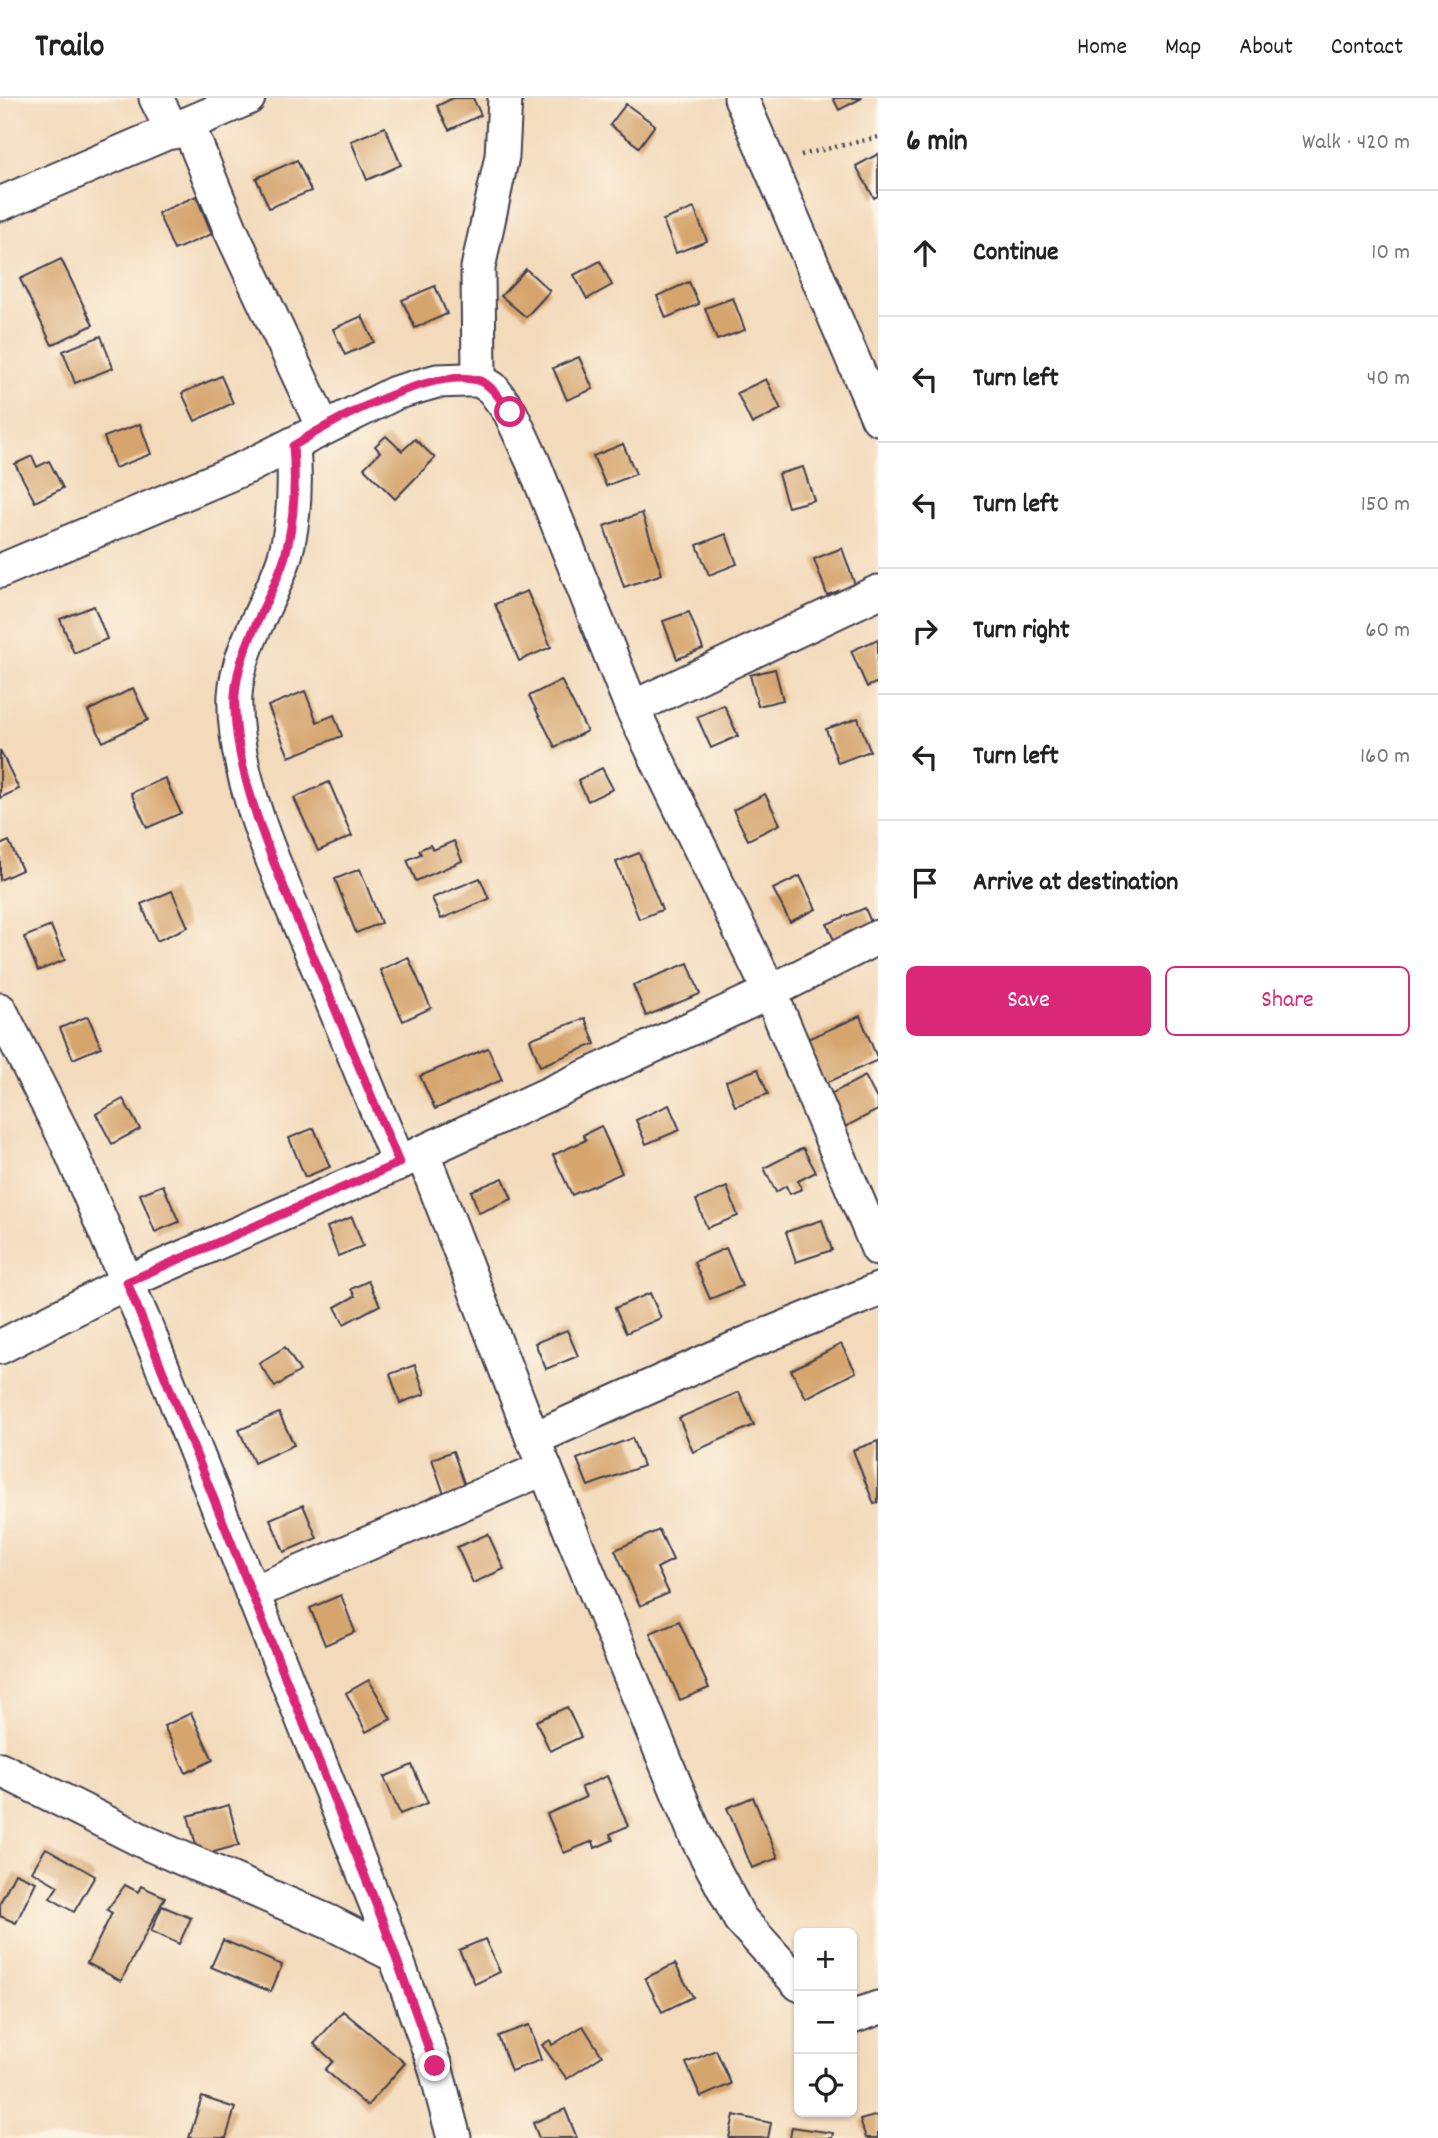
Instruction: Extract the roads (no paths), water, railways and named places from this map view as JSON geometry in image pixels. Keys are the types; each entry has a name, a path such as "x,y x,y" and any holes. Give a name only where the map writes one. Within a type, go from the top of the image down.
{"street":[{"path":"156,98 181,129 323,427"},
{"path":"0,204 181,129 248,98"},
{"path":"479,380 478,268 502,156 505,98"},
{"path":"741,98 878,418"},
{"path":"0,571 293,446 323,427 395,393 437,381 479,380 492,388 516,424 632,708 770,992 837,1144 878,1249"},
{"path":"293,446 296,488 292,523 284,557 243,663 235,693 237,743 284,888 410,1158 458,1240 539,1453 696,1836 740,1919 794,1978"},
{"path":"632,708 878,592"},
{"path":"0,1347 127,1282 410,1158 770,992 878,937"},
{"path":"4,1028 67,1142 127,1282 394,1955 435,2066 454,2138"},
{"path":"252,1593 539,1453 752,1341 878,1290"},
{"path":"0,1769 146,1843 329,1922 394,1955"},
{"path":"857,2015 878,2008"}]}
